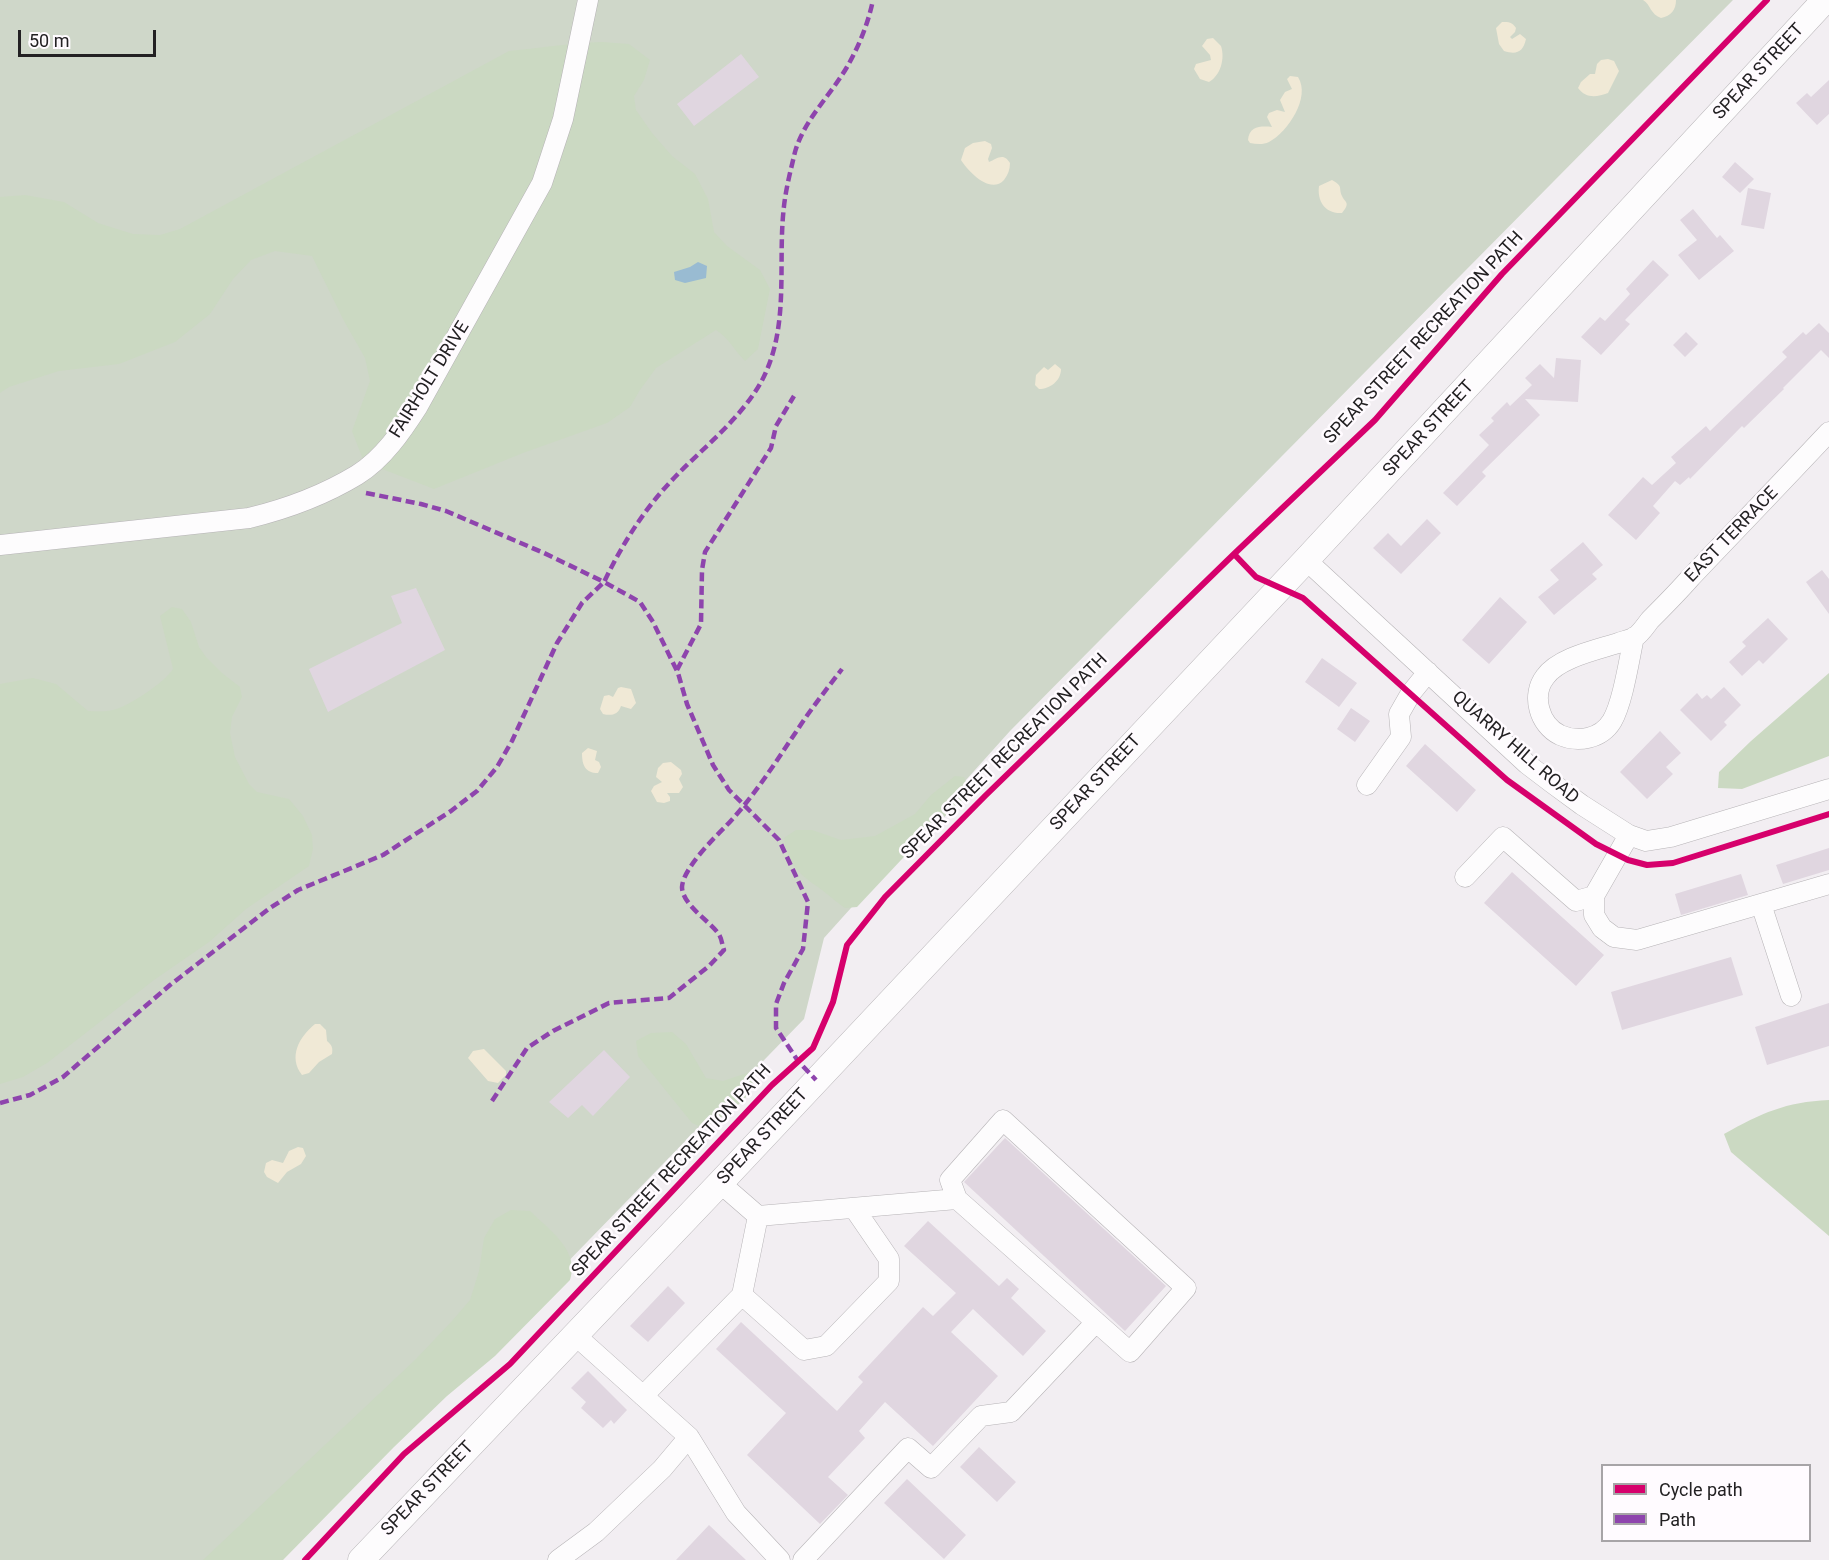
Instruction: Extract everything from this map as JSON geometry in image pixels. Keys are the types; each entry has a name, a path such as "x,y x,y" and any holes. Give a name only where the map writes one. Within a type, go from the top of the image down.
{"main road":[{"name":"SPEAR STREET","path":"361,1560 720,1183 1306,560 1825,0"}],"street":[{"name":"FAIRHOLT DRIVE","path":"0,545 249,518 281,510 358,474 383,452 404,429 418,406 542,183 563,118 588,0"},
{"name":"EAST TERRACE","path":"1634,637 1617,708 1611,721 1592,737 1574,739 1556,733 1543,719 1537,701 1544,677 1553,667 1634,637 1829,432"},
{"name":"QUARRY HILL ROAD","path":"1306,560 1527,764 1582,805 1629,835 1646,841 1671,837 1829,789"},
{"path":"1367,785 1401,737 1398,714 1428,672"},
{"path":"1629,835 1594,896 1594,915 1602,928 1614,937 1637,940 1829,884"},
{"path":"1465,877 1503,837 1576,901 1594,896"},
{"path":"1761,904 1791,996"},
{"path":"1004,1120 1186,1288 1130,1352 957,1199 950,1180 1004,1120"},
{"path":"720,1183 758,1216 957,1199"},
{"path":"742,1295 804,1350 826,1346 889,1281 890,1259 854,1208"},
{"path":"644,1396 742,1295 758,1216"},
{"path":"803,1560 908,1448 931,1468 981,1416 1011,1412 1096,1322"},
{"path":"575,1335 689,1437 736,1513 780,1560"},
{"path":"558,1560 596,1532 662,1469 689,1437"}],"shaded area":[{"path":"0,0 1733,0 1010,731 824,938 804,1019 481,1351 253,1560 0,1560"}],"green space":[{"path":"602,42 629,44 650,60 644,80 634,96 636,110 672,156 695,174 708,199 714,232 727,246 760,270 770,289 758,349 745,361 728,340 716,330 656,368 630,407 607,423 523,453 434,489 364,462 352,431 370,381 365,358 312,256 275,251 251,260 233,279 210,314 175,342 119,364 59,371 9,387 0,393 0,197 25,195 64,202 98,223 133,234 160,235 180,229 509,51"},
{"path":"172,607 182,609 191,622 199,647 206,657 240,687 242,697 232,717 230,733 235,757 249,784 257,792 289,799 303,816 312,835 313,849 309,866 246,909 209,942 154,980 47,1063 23,1077 0,1084 0,684 33,678 56,684 88,711 120,708 154,687 173,669 160,616"},
{"path":"1829,673 1829,756 1742,789 1718,788 1719,772"},
{"path":"955,776 964,777 969,789 962,800 917,843 857,907 845,908 805,878 791,861 784,838 796,830 812,830 841,840 875,836 915,814 931,795"},
{"path":"672,1032 686,1044 706,1078 723,1081 747,1073 755,1082 741,1102 703,1128 692,1123 638,1056 636,1041 651,1033"},
{"path":"1829,1100 1829,1236 1731,1152 1724,1134 1750,1120 1786,1106"},
{"path":"511,1210 530,1211 561,1241 571,1259 570,1280 495,1356 447,1396 394,1447 283,1560 203,1560 416,1359 452,1321 470,1300 479,1271 484,1238 495,1219"}],"sand":[{"path":"1643,0 1676,0 1672,12 1661,18"},
{"path":"1502,22 1510,23 1516,28 1510,37 1512,39 1520,34 1526,39 1519,51 1512,53 1504,51 1499,44 1496,28"},
{"path":"1213,38 1221,46 1222,61 1219,71 1209,82 1200,79 1194,69 1196,64 1211,60 1210,55 1202,46 1207,39"},
{"path":"1601,60 1614,61 1619,71 1608,93 1592,96 1581,92 1578,88 1581,82 1590,74 1595,74 1597,64"},
{"path":"1290,76 1298,77 1301,85 1302,94 1296,113 1283,130 1269,142 1250,143 1249,135 1253,129 1272,127 1267,117 1269,113 1277,110 1285,112 1280,100 1285,92 1292,89 1287,79"},
{"path":"985,141 991,144 992,148 989,162 1002,157 1010,163 1007,176 998,184 992,185 980,180 961,160 965,148 973,143"},
{"path":"1332,180 1339,186 1346,203 1342,213 1327,209 1319,197 1319,186"},
{"path":"1055,364 1061,369 1057,381 1051,386 1039,389 1035,385 1036,375 1044,367 1048,370"},
{"path":"621,687 631,689 636,703 631,709 621,706 614,714 603,714 600,709 604,696 613,697"},
{"path":"588,748 597,751 595,760 601,767 598,773 590,772 584,765 582,753"},
{"path":"671,762 681,770 682,774 679,779 683,787 679,793 667,793 670,801 657,802 651,791 654,786 662,782 656,777 658,768 663,763"},
{"path":"315,1024 320,1024 326,1030 332,1054 319,1062 309,1073 302,1075 296,1061 297,1048 304,1035"},
{"path":"484,1049 506,1071 506,1075 498,1083 488,1081 468,1058 473,1051"},
{"path":"298,1147 303,1148 306,1156 301,1164 287,1172 278,1183 267,1177 264,1172 266,1163 272,1160 283,1163 289,1151"}],"water":[{"path":"698,262 707,266 706,278 685,283 675,280 674,272"}],"building":[{"path":"741,54 759,77 694,126 677,104"},
{"path":"1829,80 1829,114 1817,125 1796,103 1807,93 1811,97"},
{"path":"1735,162 1754,179 1740,193 1722,177"},
{"path":"1748,188 1771,193 1764,229 1741,225"},
{"path":"1693,209 1717,238 1720,235 1734,251 1699,280 1678,255 1697,240 1680,220"},
{"path":"1653,260 1669,275 1625,320 1630,324 1601,355 1581,337 1600,317 1605,321 1630,294 1626,289"},
{"path":"1819,323 1829,333 1829,358 1821,350 1784,389 1744,428 1742,426 1690,479 1689,477 1680,485 1675,481 1653,506 1660,513 1636,540 1608,515 1643,477 1652,485 1676,463 1671,457 1706,426 1710,431 1787,357 1782,352 1803,332 1806,335"},
{"path":"1686,332 1698,344 1685,357 1673,345"},
{"path":"1556,358 1581,360 1578,402 1525,399 1540,415 1482,472 1486,476 1457,506 1443,493 1489,445 1479,435 1494,421 1491,418 1507,402 1510,406 1532,385 1525,378 1540,364 1554,378"},
{"path":"1427,519 1441,533 1401,574 1373,548 1388,533 1401,546"},
{"path":"1583,542 1603,565 1592,574 1597,579 1554,615 1538,597 1559,580 1550,570"},
{"path":"1822,570 1829,579 1829,614 1806,582"},
{"path":"416,588 445,650 328,712 309,669 402,623 391,596"},
{"path":"1500,597 1527,622 1489,664 1462,640"},
{"path":"1768,618 1788,639 1763,664 1759,660 1742,676 1729,662 1746,646 1742,642"},
{"path":"1322,658 1357,683 1339,707 1305,682"},
{"path":"1724,687 1741,705 1724,722 1727,725 1711,741 1680,710 1697,693 1702,699 1707,695 1711,699"},
{"path":"1351,708 1370,721 1355,742 1337,729"},
{"path":"1660,731 1681,753 1666,767 1673,774 1647,799 1620,772"},
{"path":"1425,744 1476,790 1457,812 1406,766"},
{"path":"1829,848 1829,870 1783,884 1776,865"},
{"path":"1512,872 1604,955 1576,986 1484,903"},
{"path":"1741,874 1748,895 1681,915 1675,894"},
{"path":"1731,957 1743,995 1622,1030 1611,992"},
{"path":"1829,1003 1829,1046 1767,1065 1755,1027"},
{"path":"604,1050 630,1077 593,1116 582,1105 568,1118 549,1102"},
{"path":"1005,1138 1166,1286 1125,1331 964,1182"},
{"path":"928,1221 999,1286 1007,1278 1019,1289 1011,1298 1046,1331 1023,1356 973,1309 951,1332 998,1376 933,1446 885,1402 859,1431 865,1438 828,1477 848,1495 820,1524 747,1455 786,1413 716,1349 741,1322 837,1411 863,1382 858,1377 923,1307 933,1316 956,1293 904,1246"},
{"path":"668,1286 685,1303 648,1342 630,1326"},
{"path":"588,1371 627,1410 614,1424 611,1420 603,1428 581,1408 586,1402 571,1388"},
{"path":"979,1447 1016,1482 997,1502 960,1467"},
{"path":"907,1479 966,1535 944,1559 884,1503"},
{"path":"709,1525 746,1560 676,1560"}],"marked path":[{"path":"366,493 446,511 544,553 604,582 644,514 675,477 742,410 760,384 770,363 779,319 784,206 795,152 811,119 851,59 866,26 873,0"},
{"path":"677,670 701,624 702,570 705,552 771,448 776,426 794,396"},
{"path":"0,1103 30,1095 63,1077 170,985 270,908 298,890 383,855 451,811 477,791 497,767 512,741 557,643 582,603 604,582 640,602 653,622 678,673 687,704 713,765 729,790 779,840 808,902 803,949 784,983 776,1004 776,1028 798,1061 816,1080"},
{"path":"492,1101 527,1048 553,1031 609,1003 669,998 709,966 724,950 718,933 686,900 682,887 687,872 699,855 754,793 842,669"}],"cycle path":[{"name":"SPEAR STREET RECREATION PATH","path":"305,1560 404,1454 510,1364 772,1085 813,1048 833,1002 847,945 885,897 985,796 1375,420 1502,274 1767,0"},
{"path":"1234,554 1256,577 1303,598 1507,780 1596,844 1628,860 1647,865 1673,863 1829,814"}]}
